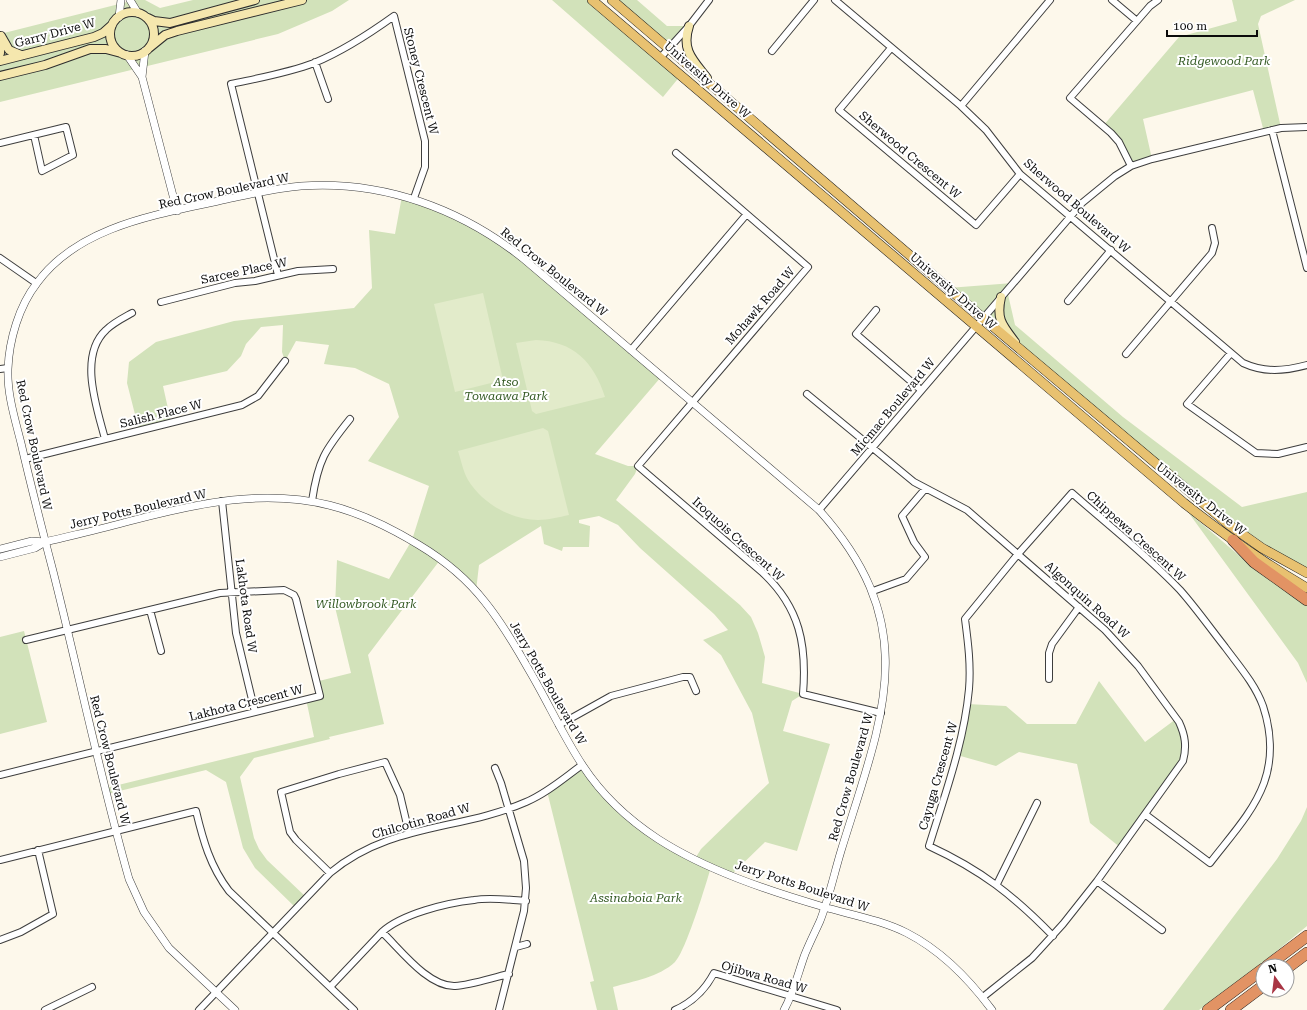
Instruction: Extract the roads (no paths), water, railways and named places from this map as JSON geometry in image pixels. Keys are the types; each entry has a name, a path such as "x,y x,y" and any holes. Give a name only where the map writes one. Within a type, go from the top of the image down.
{"highway":[{"path":"1233,540 1254,562 1307,600"},
{"path":"1278,958 1307,935"},
{"path":"1295,962 1307,953"},
{"path":"1208,1010 1255,975"},
{"path":"1231,1010 1255,992"}],"main road":[{"path":"255,0 170,23 154,21 138,13 128,13 119,17 113,24 110,33 112,43 125,54 137,55 165,35 302,0"},
{"name":"University Drive W","path":"592,0 661,57 1184,503 1262,561 1307,588"},
{"name":"University Drive W","path":"612,0 710,82 983,318 1228,524 1262,548 1307,573"},
{"path":"146,17 154,29 153,39 147,49"},
{"name":"Garry Drive W","path":"0,61 94,36 103,33 113,24"},
{"path":"689,26 685,37 686,48 710,82"},
{"path":"0,53 1,36 9,50 22,55"},
{"name":"Garry Drive W","path":"0,76 45,65 90,49 106,49 125,54"},
{"path":"1001,297 998,309 1000,320 1021,349"}],"street":[{"path":"119,17 121,0"},
{"path":"130,0 138,13"},
{"path":"661,57 689,26 709,0"},
{"path":"772,52 814,0"},
{"name":"Sherwood Boulevard W","path":"834,0 961,106 986,130 1020,174 1243,363 1255,369 1266,371 1286,370 1307,365"},
{"path":"961,106 1050,0"},
{"path":"1112,0 1137,21"},
{"path":"1131,166 1118,142 1111,134 1070,98 1150,6 1158,0"},
{"name":"Stoney Crescent W","path":"258,192 231,84 290,71 315,62 352,44 394,16 425,141 424,167 414,198"},
{"name":"Sherwood Crescent W","path":"891,48 839,110 976,225 1020,174"},
{"path":"142,77 147,49"},
{"path":"125,54 142,77 177,211"},
{"path":"315,62 328,99"},
{"path":"0,143 66,127 72,155 42,171 34,135"},
{"name":"Micmac Boulevard W","path":"819,510 1092,192 1131,166 1152,159 1272,130 1307,127"},
{"path":"1272,130 1307,268"},
{"name":"Mohawk Road W","path":"676,153 808,267 692,403"},
{"name":"Red Crow Boulevard W","path":"235,1010 174,953 156,931 144,912 129,879 96,752 25,460 10,394 8,368 12,338 16,324 36,283 65,255 93,237 125,225 177,211 258,192 303,186 344,187 379,191 414,198 459,217 511,248 819,510 848,544 864,570 873,592 882,625 887,663 881,713 876,737 824,907 791,996 784,1010"},
{"path":"258,192 278,275"},
{"path":"631,350 746,215"},
{"path":"1126,354 1170,300 1212,253 1215,243 1212,228"},
{"path":"1068,301 1111,250"},
{"path":"0,258 36,283"},
{"name":"Sarcee Place W","path":"162,302 223,286 255,281 278,275 310,269 333,269"},
{"path":"876,310 856,334 921,390"},
{"path":"105,439 92,386 92,362 99,339 105,330 132,314"},
{"path":"1231,353 1187,404 1256,453 1278,454 1307,447"},
{"name":"Salish Place W","path":"25,460 250,402 258,396 285,361"},
{"path":"0,368 8,368"},
{"name":"Algonquin Road W","path":"807,394 872,448 925,489 967,510 1105,630 1128,653 1179,722 1184,732 1186,751 1184,761 1097,881 1053,936 1032,958 983,997"},
{"name":"Iroquois Crescent W","path":"692,403 638,466 763,573 781,592 794,616 804,651 805,665 803,694 881,713"},
{"path":"312,501 315,478 321,461 329,446 350,419"},
{"path":"873,592 906,579 925,558 914,542 902,516 925,489"},
{"name":"Chippewa Crescent W","path":"1018,554 1072,493 1145,556 1180,591 1256,690 1262,705 1270,737 1270,752 1264,782 1250,810 1210,863 1146,815"},
{"name":"Jerry Potts Boulevard W","path":"0,557 35,548 45,542 163,512 222,501 269,498 312,501 329,504 370,517 389,526 430,552 454,570 476,591 500,623 534,679 582,765 603,791 619,807 659,840 732,876 824,907 860,915 914,937 946,959 983,997 992,1010"},
{"name":"Lakhota Road W","path":"222,501 236,633 255,712"},
{"name":"Jerry Potts Boulevard W","path":"0,549 32,541 45,542"},
{"name":"Cayuga Crescent W","path":"1018,554 965,619 970,668 966,718 957,755 929,846 958,859 997,884 1030,913 1053,936"},
{"name":"Lakhota Crescent W","path":"0,775 320,696 294,595 284,590 231,592 207,595 26,640"},
{"path":"1049,679 1049,653 1052,644 1079,607"},
{"path":"150,610 161,651"},
{"path":"559,725 611,696 683,677 690,677 696,691"},
{"path":"330,873 296,840 290,832 281,792 339,774 385,762 400,795 409,833"},
{"name":"Chilcotin Road W","path":"199,1010 330,873 361,851 382,841 409,833 508,809 545,792 582,765"},
{"path":"495,768 524,861 526,901 500,1010"},
{"path":"997,884 1037,803"},
{"path":"0,860 196,811 206,850 219,878 229,891 354,1010"},
{"path":"0,940 20,932 53,914 38,850"},
{"path":"1097,881 1162,930"},
{"path":"330,987 389,925 406,916 463,902 487,899 526,901"},
{"path":"382,932 419,968 436,982 454,986 509,974"},
{"path":"516,947 527,944"},
{"name":"Ojibwa Road W","path":"675,1010 688,1003 700,993 714,973 836,1010"},
{"path":"45,1010 58,1008 92,987"}],"park label":[{"name":"Ridgewood Park","path":"1224,61"},
{"name":"Atso Towaawa Park","path":"506,389"},
{"name":"Willowbrook Park","path":"366,604"},
{"name":"Assinaboia Park","path":"636,898"}]}
